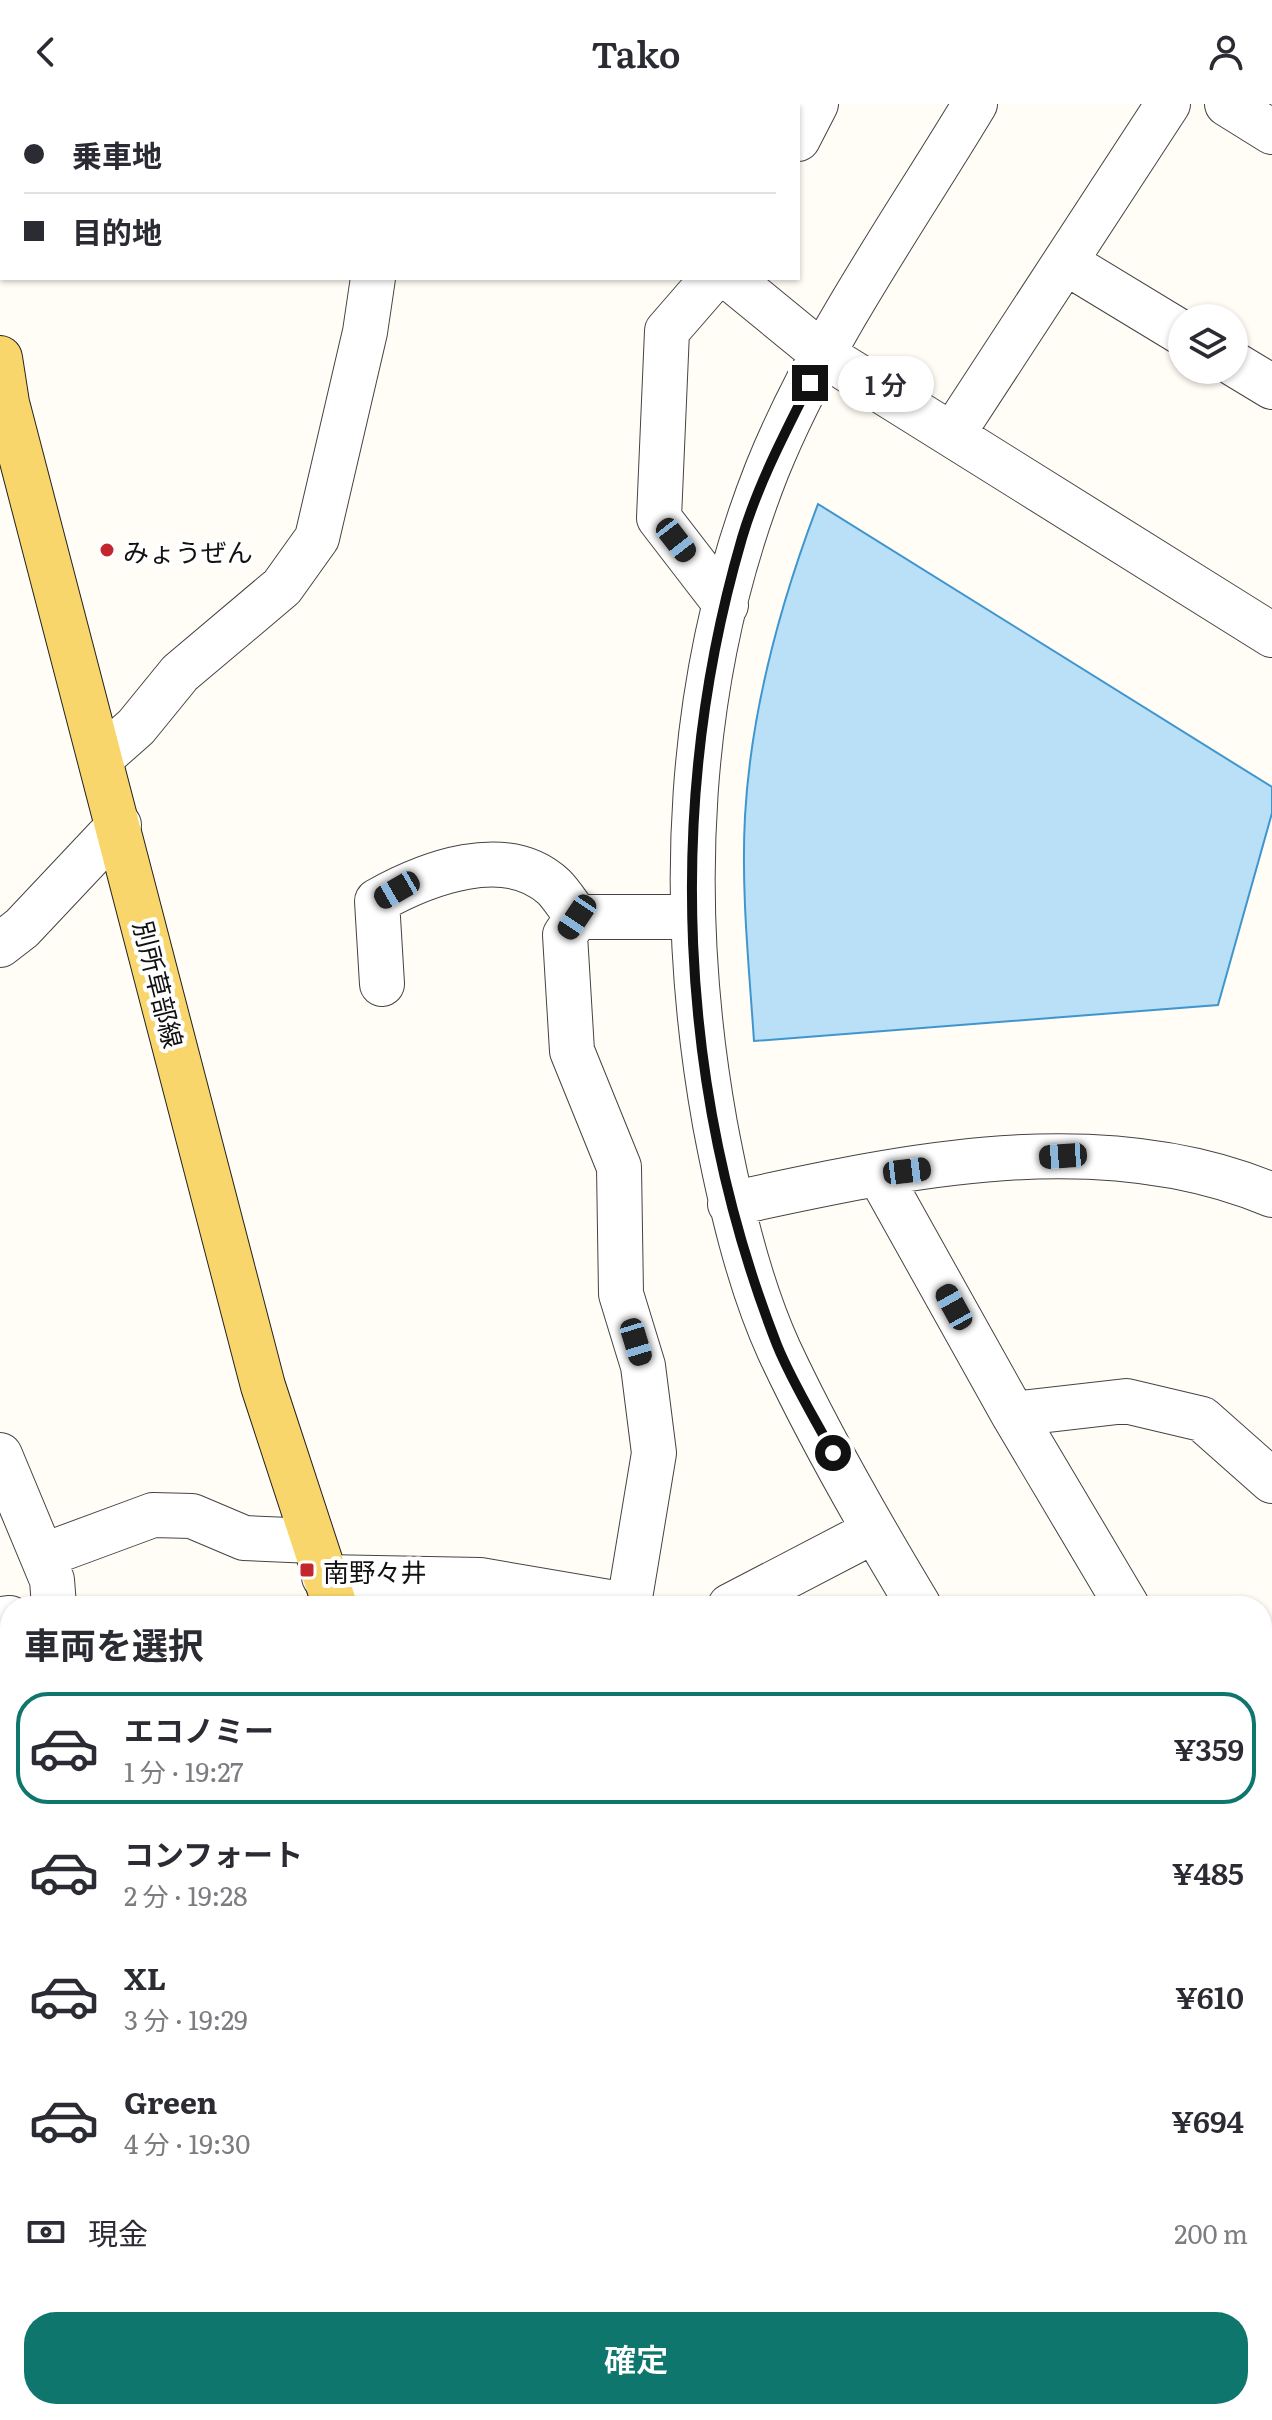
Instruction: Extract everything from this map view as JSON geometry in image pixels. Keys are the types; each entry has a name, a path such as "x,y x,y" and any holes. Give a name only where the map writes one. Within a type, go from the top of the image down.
{"main road":[{"name":"別所草部線","path":"0,358 7,403 102,757 263,1386 324,1575"}],"street":[{"path":"800,135 816,104"},
{"path":"913,1596 874,1531 778,1347 730,1204 700,1038 692,917 692,826 699,741 726,605 743,536 769,466 824,355 975,104"},
{"path":"952,435 1168,104"},
{"path":"1227,104 1272,132"},
{"path":"1065,262 1168,325"},
{"path":"102,757 136,727 180,673 282,587 317,538 365,332 373,280"},
{"path":"711,280 667,331 659,518 726,605"},
{"path":"732,280 824,355 1272,635"},
{"path":"1248,372 1272,387"},
{"path":"0,945 22,928 119,825"},
{"path":"382,984 377,901 417,878 486,863 526,871 553,886 577,917"},
{"path":"577,917 692,917"},
{"path":"577,917 565,935 572,1051 619,1167 621,1294 643,1366 654,1453 631,1596"},
{"path":"730,1204 879,1174 1088,1154 1226,1175 1272,1195"},
{"path":"879,1174 1013,1414 1121,1596"},
{"path":"1013,1414 1126,1401 1202,1419 1272,1481"},
{"path":"0,1455 52,1580 53,1596"},
{"path":"42,1556 153,1515 192,1516 324,1575 480,1580 576,1596"},
{"path":"749,1596 874,1531"}],"water":[{"path":"818,504 1272,787 1272,813 1218,1005 754,1041 744,872 748,776 761,697 780,618"}],"place":[{"name":"みょうぜん","path":"107,550"},
{"name":"南野々井","path":"307,1570"}],"route":[{"path":"810,383 769,466 743,536 716,648 699,741 692,826 692,917 700,1038 730,1204 778,1347 833,1453"}]}
